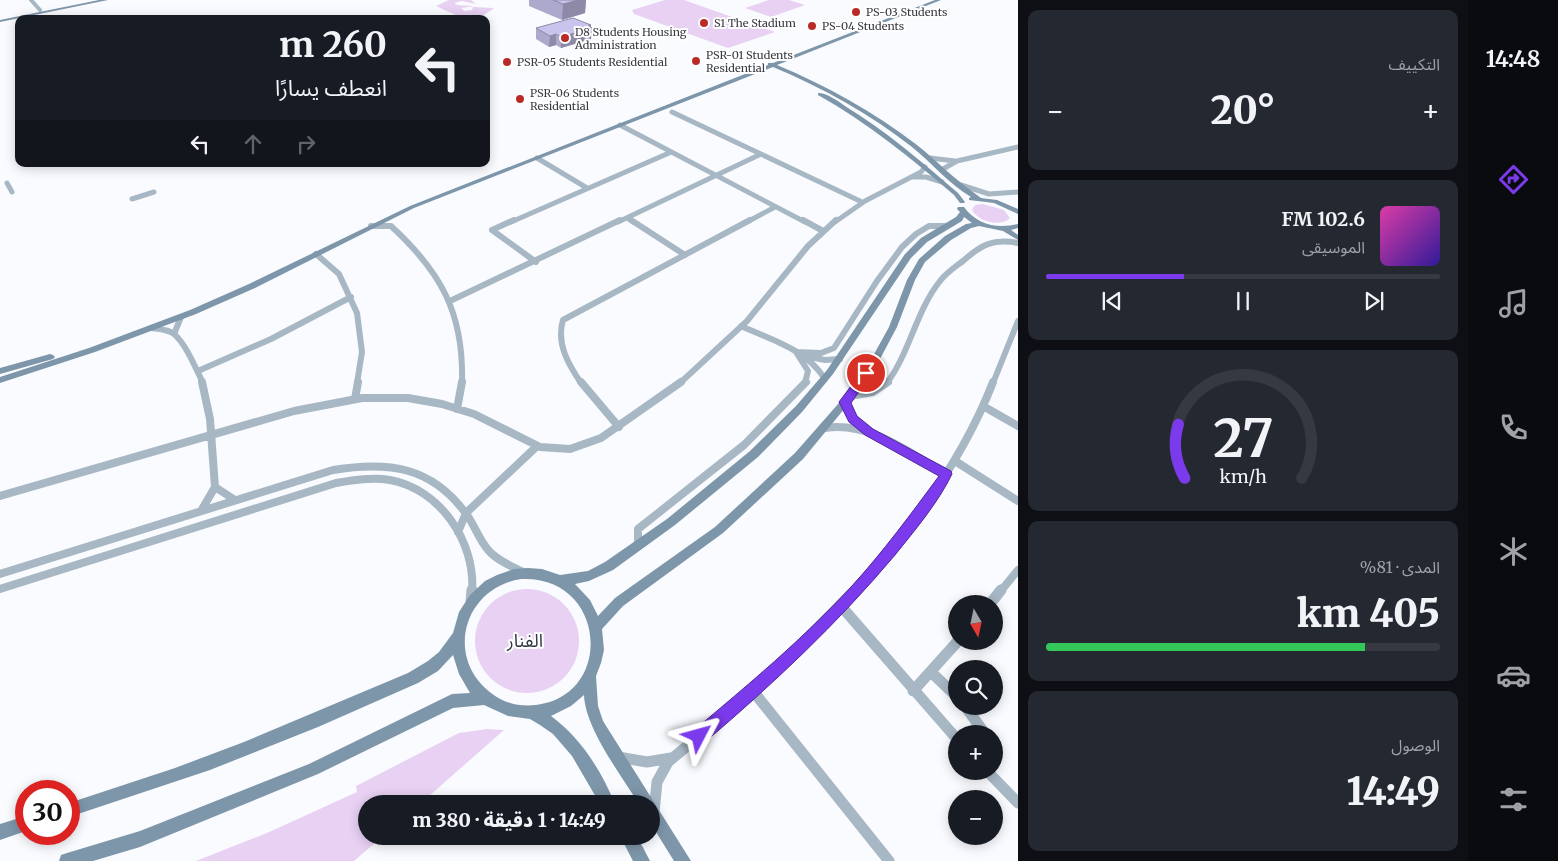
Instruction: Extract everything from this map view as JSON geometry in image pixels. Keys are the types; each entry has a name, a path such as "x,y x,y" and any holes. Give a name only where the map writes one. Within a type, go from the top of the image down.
{"main road":[{"path":"18,15 89,0"},
{"path":"22,15 106,0"},
{"path":"0,380 181,317 252,286 392,216 931,0"},
{"path":"0,371 90,344 190,307 247,282 392,210 939,0"},
{"path":"0,19 15,16"},
{"path":"0,19 15,16"},
{"path":"767,65 853,104 887,125 978,198 1001,202 1018,199"},
{"path":"767,65 852,112 888,137 942,182 962,208 980,224"},
{"path":"559,581 589,576 638,545 704,496 754,454 799,410 825,379 840,359 900,265 924,240 944,226 959,219 962,208 978,198"},
{"path":"1001,202 1018,212"},
{"path":"596,627 620,602 719,530 799,456 825,428 847,400 889,335 911,280 922,261 948,238 970,226 980,224 1005,229 1017,227"},
{"path":"1005,229 1018,238"},
{"path":"529,712 558,706 582,689 590,677 598,651 596,627 584,601 559,581 540,575 527,574 514,575 490,584 471,601 459,624 457,638 461,665 468,678 487,698 507,708 529,712 547,720 561,730 573,744 603,795"},
{"path":"80,806 200,767 296,729 376,694 431,667 444,656 457,638"},
{"path":"590,677 594,712 598,725 642,795"},
{"path":"67,861 140,839 296,776 407,725 452,701 487,698"},
{"path":"660,824 683,861"},
{"path":"0,832 15,827"},
{"path":"633,845 642,861"}],"street":[{"path":"31,0 40,10"},
{"path":"672,112 862,202"},
{"path":"620,125 823,231"},
{"path":"943,169 956,161 1018,147"},
{"path":"536,262 492,230 669,152"},
{"path":"450,301 761,154"},
{"path":"537,158 587,188"},
{"path":"930,158 956,161"},
{"path":"0,496 307,408 376,396 409,398 457,408 483,418 514,437 536,447 564,449 580,447 594,442 619,427 680,382 741,326 765,300 800,255 823,231 862,202 918,174 925,167"},
{"path":"918,174 942,182"},
{"path":"906,179 926,177"},
{"path":"7,183 12,192"},
{"path":"961,186 989,195 1018,192"},
{"path":"132,200 154,192"},
{"path":"619,427 593,401 577,378 565,353 560,325 573,314 775,207"},
{"path":"391,226 392,216"},
{"path":"627,218 685,255"},
{"path":"798,353 821,352 834,348 894,256 916,235 930,225 944,226"},
{"path":"371,226 391,226 426,260 435,272 450,301 462,350 462,381 457,408"},
{"path":"946,474 869,432 853,419 847,400 870,393 884,386 904,355 921,314 939,281 985,241 1001,240 1018,243"},
{"path":"316,254 339,274 358,313 362,352 355,399"},
{"path":"198,371 271,338 351,297"},
{"path":"174,334 181,317"},
{"path":"654,795 658,778 671,758 753,691 842,606 896,544 954,461 983,406 1017,325"},
{"path":"741,326 815,363 825,379"},
{"path":"151,328 162,329 174,334 198,371 203,383 211,436 215,487 201,511"},
{"path":"798,353 818,359 840,359"},
{"path":"638,545 638,529 744,445 805,383 809,377 808,371 798,353"},
{"path":"983,406 1018,426"},
{"path":"825,428 840,424 869,432"},
{"path":"458,532 466,513 536,447"},
{"path":"954,461 1018,501"},
{"path":"0,574 333,470 371,464 401,468 429,478 452,494 466,513 488,550 503,562 527,574"},
{"path":"0,589 352,479 382,478 407,484 438,504 458,532 472,563 474,584 471,601"},
{"path":"215,487 235,500"},
{"path":"997,595 1018,570"},
{"path":"842,606 913,691 948,729"},
{"path":"913,691 950,650"},
{"path":"931,672 948,688"},
{"path":"753,691 889,861"},
{"path":"618,757 647,762 671,758"},
{"path":"995,780 1018,804"}],"shaded area":[{"path":"449,0 471,0 476,4 462,1 454,3 457,5 475,6 461,8 465,11 472,10 473,7 494,8 482,15 456,15 436,6"},
{"name":"S1 The Stadium","path":"665,0 684,0 775,32 728,48 634,14 632,10"},
{"path":"769,0 789,0 805,5 771,17 745,8"},
{"path":"983,204 1004,210 1010,218 1001,223 984,220 972,210 975,205"},
{"path":"527,589 547,593 564,604 575,621 579,641 575,661 564,678 547,689 527,693 507,689 490,678 479,661 475,641 479,621 490,604 507,593"},
{"path":"487,729 504,730 430,795 358,795 358,845 373,845 354,861 196,861 267,833 357,792 356,786 459,733"}],"building":[{"path":"553,0 578,0 563,4"},
{"path":"573,18 591,25 588,26 592,28 561,37 556,34 550,36 536,28"}],"place":[{"name":"PS-03 Students","path":"856,12"},
{"name":"S1 The Stadium","path":"704,23"},
{"name":"PS-04 Students","path":"812,26"},
{"name":"D8 Students Housing Administration","path":"565,38"},
{"name":"PSR-01 Students Residential","path":"696,61"},
{"name":"PSR-05 Students Residential","path":"507,62"},
{"name":"PSR-06 Students Residential","path":"520,99"}],"district":[{"name":"الفنار","path":"525,640"}],"route":[{"path":"699,736 773,674 855,592 906,531 946,474 869,432 853,419 846,408 845,402 866,373"}]}
